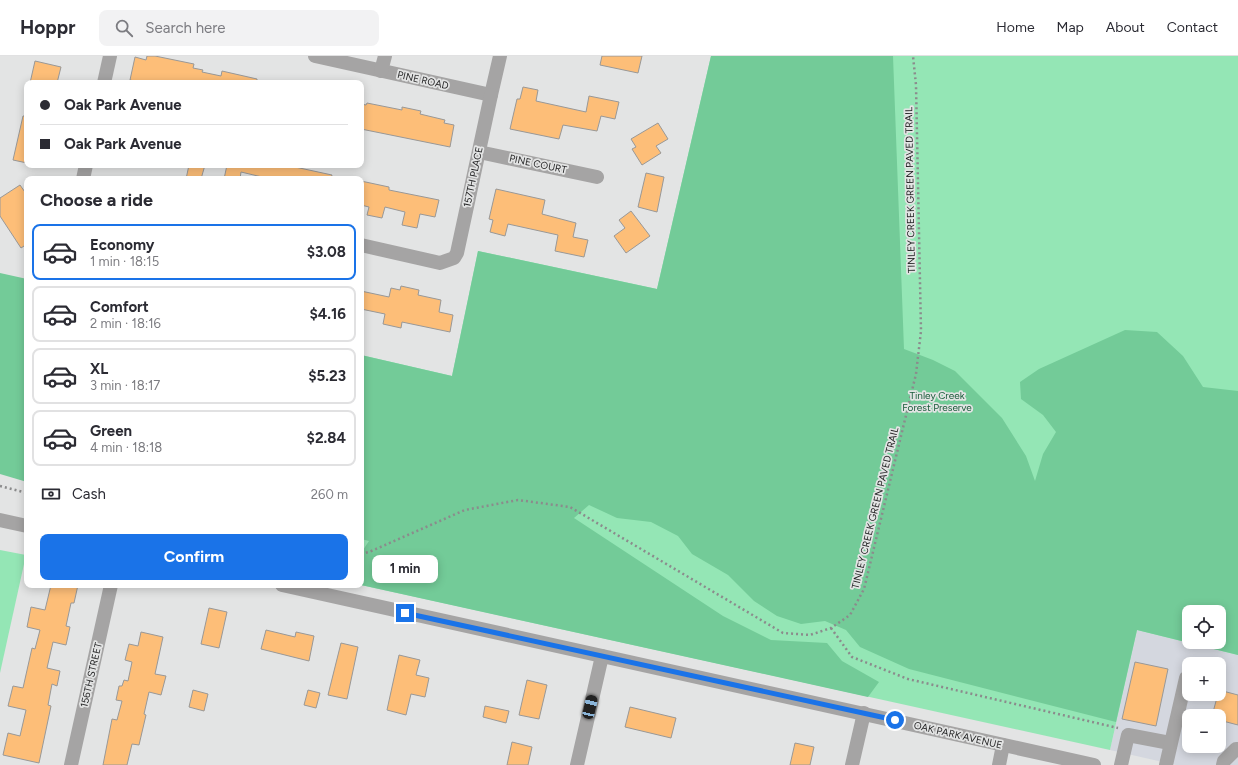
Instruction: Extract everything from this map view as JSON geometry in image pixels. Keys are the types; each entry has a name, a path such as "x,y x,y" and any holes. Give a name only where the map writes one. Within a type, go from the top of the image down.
{"street":[{"path":"105,80 110,56"},
{"name":"PINE ROAD","path":"315,56 490,96"},
{"path":"382,71 385,56"},
{"path":"490,96 500,56"},
{"name":"157TH PLACE","path":"364,246 440,262 454,258 457,253 490,96"},
{"name":"PINE COURT","path":"479,152 597,177"},
{"path":"0,520 24,525"},
{"name":"156TH STREET","path":"71,765 110,588"},
{"name":"OAK PARK AVENUE","path":"296,588 1094,765"},
{"path":"577,765 602,656"},
{"path":"1166,765 1182,694"},
{"path":"852,765 864,713"},
{"path":"1121,765 1128,735 1170,743"},
{"path":"999,765 1003,745"},
{"path":"1223,765 1224,761 1237,748"}],"path":[{"name":"TINLEY CREEK GREEN PAVED TRAIL","path":"364,553 465,510 518,500 570,507 782,633 810,635 831,628 850,615 864,590 916,374 921,331 916,84 912,56"},
{"path":"0,486 24,492"},
{"path":"831,628 852,657 908,678 1120,728 1128,735"}],"shaded area":[{"path":"1137,630 1182,641 1182,649 1214,649 1238,655 1238,765 1176,765 1110,750"}],"green space":[{"name":"Tinley Creek Forest Preserve","path":"711,56 1238,56 1238,655 1214,649 1226,649 1226,605 1182,605 1182,641 1137,630 1110,750 364,586 364,356 452,376 478,251 657,289"},
{"name":"Tinley Creek Forest Preserve","path":"711,56 893,56 904,349 933,360 955,371 1002,418 1026,456 1035,481 1043,454 1056,432 1043,415 1021,399 1020,382 1039,369 1125,330 1157,332 1183,356 1203,387 1238,391 1238,655 1214,649 1226,649 1226,605 1182,605 1182,641 1137,630 1116,722 909,669 860,647 846,630 825,621 801,624 777,616 754,601 728,575 692,554 678,536 651,522 617,518 589,505 574,518 723,616 771,640 827,643 842,661 879,682 868,697 364,586 364,548 369,541 364,540 364,356 452,376 478,251 657,289"},
{"path":"0,273 24,278 24,481 0,474"},
{"path":"0,550 24,555 24,564 0,673"}],"building":[{"path":"147,56 155,56 194,64 193,68 203,70 202,72 221,76 222,71 257,80 130,80 135,57 146,60"},
{"path":"602,56 642,56 638,73 600,65"},
{"path":"35,61 61,67 58,80 31,80"},
{"path":"523,87 538,90 536,101 586,112 589,96 619,102 615,119 601,116 597,131 563,125 559,139 510,129 517,99 520,99"},
{"path":"367,103 402,110 402,107 421,111 420,114 445,120 444,123 454,125 450,147 364,130 364,105 366,105"},
{"path":"23,116 24,116 24,162 13,160"},
{"path":"658,123 668,139 656,146 661,153 642,165 632,149 636,147 631,139"},
{"path":"188,168 204,168 202,176 187,176"},
{"path":"226,168 300,168 332,175 258,176 241,172 240,176 225,176"},
{"path":"646,173 664,177 657,212 638,207"},
{"path":"364,182 389,187 389,190 439,200 435,217 420,214 417,228 402,225 405,212 385,207 382,218 367,215 369,207 364,206"},
{"path":"20,185 24,191 24,246 21,248 0,216 0,198"},
{"path":"496,189 545,200 542,214 576,223 573,237 588,240 584,257 555,251 558,235 508,224 505,236 490,232 493,220 489,219"},
{"path":"631,211 650,236 626,253 614,236 625,228 619,220"},
{"path":"401,286 419,290 418,295 441,300 439,312 453,315 450,332 402,322 401,328 383,324 385,314 364,310 364,292 389,297 391,288 400,290"},
{"path":"50,588 77,588 74,603 71,603 66,626 70,627 66,645 53,642 47,668 60,671 57,686 52,684 48,705 51,706 39,763 3,755 8,733 20,736 26,710 8,706 13,686 23,688 32,648 35,649 40,630 27,627 31,607 45,610"},
{"path":"209,608 227,612 219,648 201,644"},
{"path":"266,630 295,637 296,632 314,636 309,661 261,649"},
{"path":"141,632 163,637 155,674 166,676 161,695 149,692 144,714 146,715 139,745 132,744 127,765 103,765 112,719 117,720 122,701 116,700 119,686 122,686 124,680 128,681 132,662 125,660 129,644 138,646"},
{"path":"341,643 358,647 347,699 328,695"},
{"path":"399,655 420,660 416,675 429,678 425,697 411,694 406,715 387,710"},
{"path":"1135,662 1168,669 1156,726 1122,719"},
{"path":"527,680 547,685 539,719 519,715"},
{"path":"193,690 208,694 204,711 189,707"},
{"path":"308,690 320,693 316,708 304,705"},
{"path":"1226,692 1238,695 1238,725 1226,722 1226,709 1214,709 1216,701 1226,701"},
{"path":"485,706 509,711 506,723 483,717"},
{"path":"630,707 676,718 671,738 625,727"},
{"path":"512,742 532,747 528,765 507,765"},
{"path":"795,743 814,747 810,765 790,765"}],"route":[{"path":"405,613 895,720"}]}
